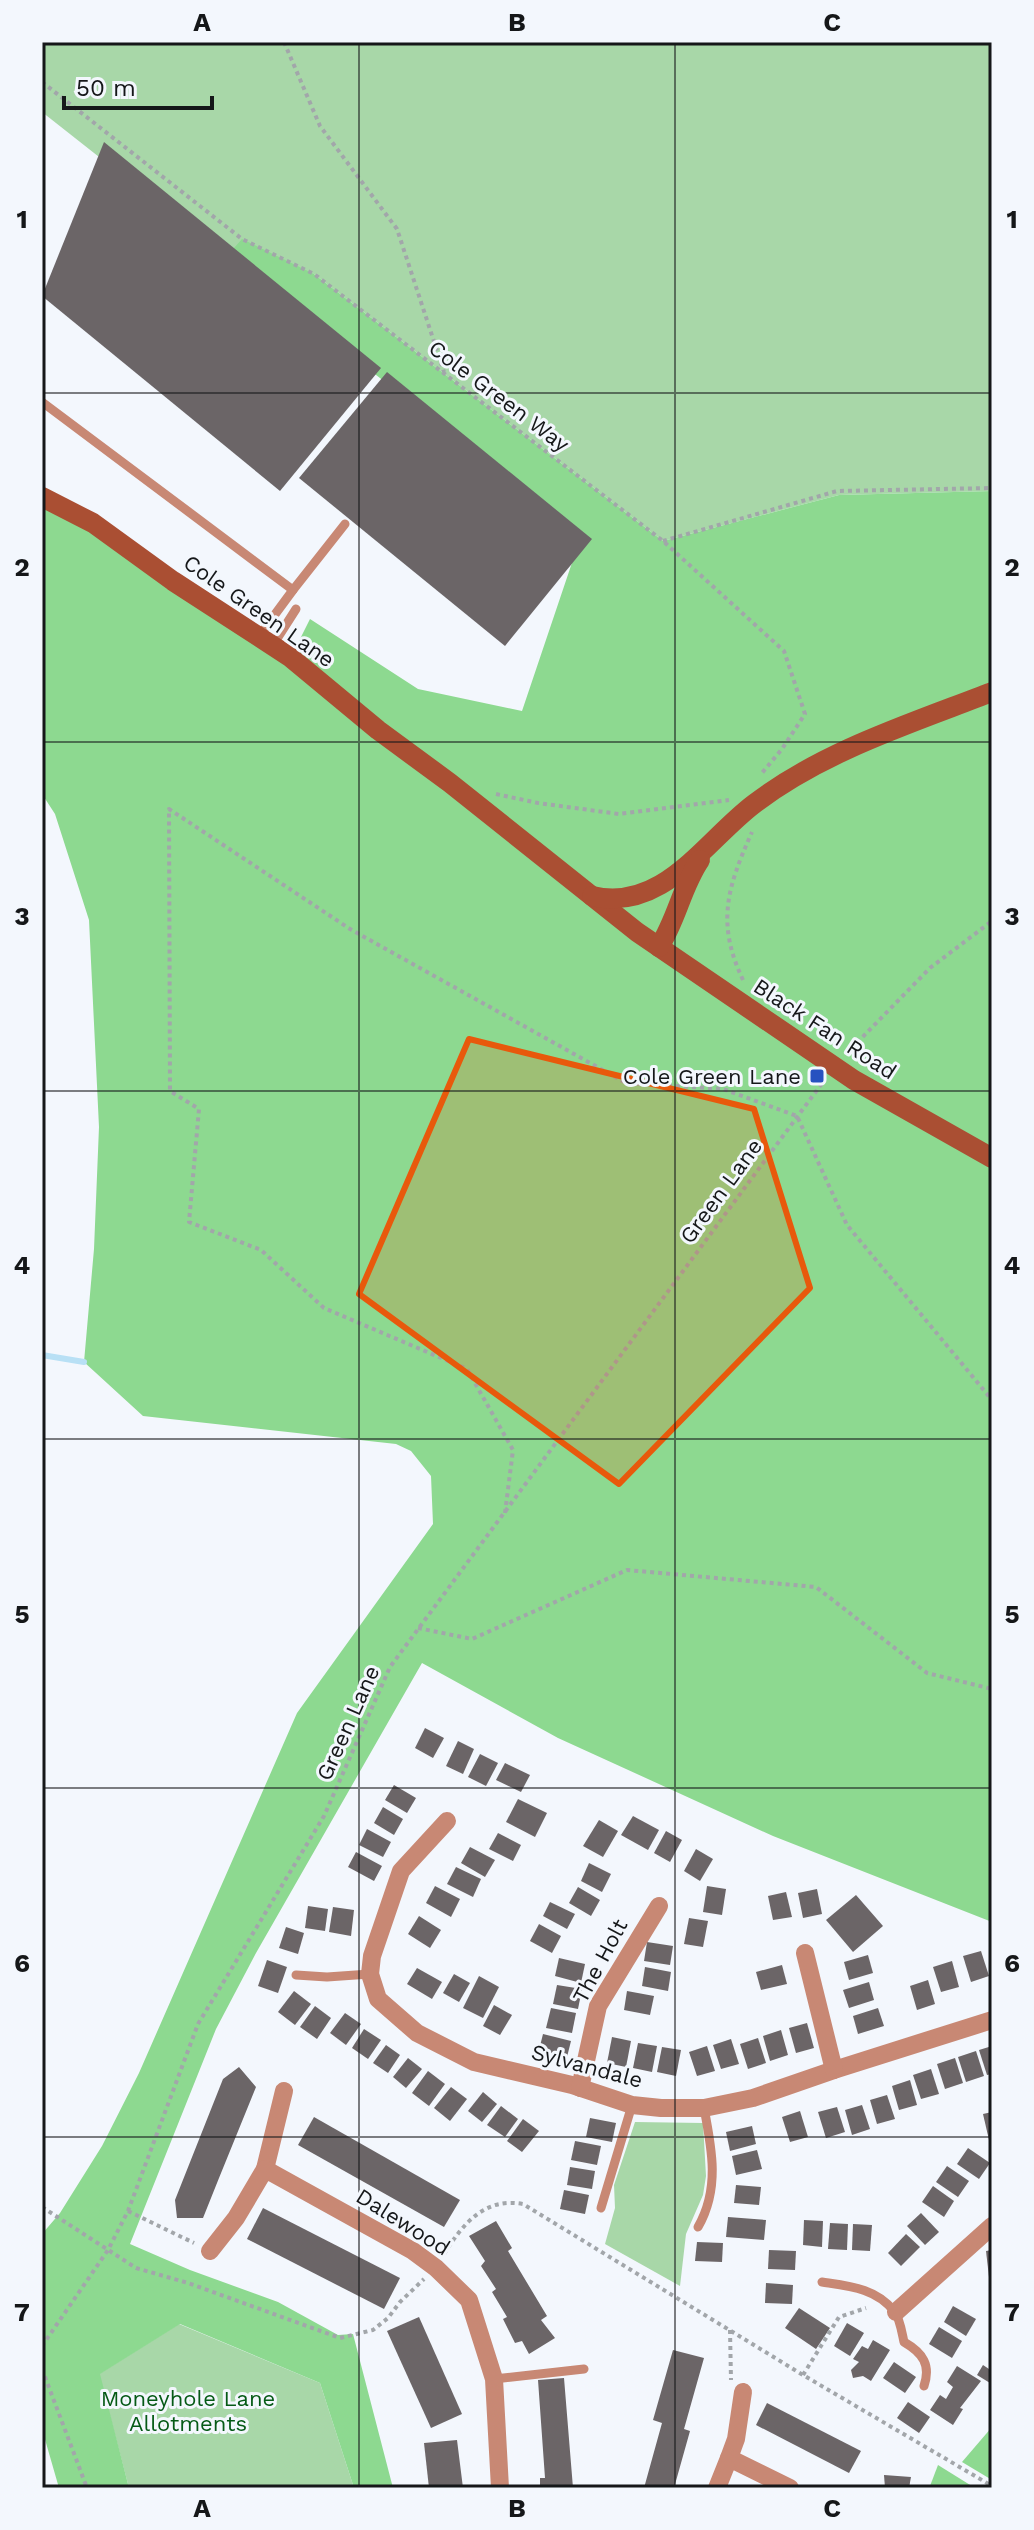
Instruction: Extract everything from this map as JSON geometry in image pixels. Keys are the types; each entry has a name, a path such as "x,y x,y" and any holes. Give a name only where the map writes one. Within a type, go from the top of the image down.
{"main road":[{"name":"Cole Green Lane","path":"42,497 93,523 173,581 266,641 637,932"},
{"path":"592,896 623,899 642,895 664,884 754,803 801,773 848,750 992,692"},
{"path":"659,947 672,924 692,873 719,835"},
{"name":"Black Fan Road","path":"637,932 854,1080 992,1158"}],"street":[{"path":"370,1974 372,1956 401,1871 447,1821"},
{"name":"The Holt","path":"580,2088 598,2006 659,1906"},
{"path":"805,1953 834,2070"},
{"name":"Sylvandale","path":"370,1974 378,1999 417,2033 474,2062 580,2088 632,2105 661,2108 704,2108 753,2098 992,2020"},
{"path":"210,2251 236,2218 265,2169 284,2091"},
{"name":"Dalewood","path":"265,2169 413,2251 469,2300 494,2379 500,2488"},
{"path":"896,2312 992,2226"},
{"path":"717,2488 736,2439 743,2392"},
{"path":"729,2458 790,2488"}],"lane":[{"path":"42,402 293,590"},
{"path":"266,641 293,590 345,524"},
{"path":"266,641 296,609"},
{"path":"296,1975 327,1977 370,1974"},
{"path":"601,2208 632,2105"},
{"path":"698,2227 707,2211 713,2186 711,2142 704,2108"},
{"path":"822,2282 858,2287 873,2293 896,2312 904,2342 919,2351 926,2363 928,2374 924,2386"},
{"path":"494,2379 584,2369"}],"path":[{"path":"284,42 320,126 397,229 445,374"},
{"name":"Cole Green Way","path":"42,82 242,239 314,274 663,541 784,651 805,714 759,776"},
{"path":"663,541 837,491 992,488"},
{"path":"494,793 538,803 619,814 738,798"},
{"path":"505,1513 513,1450 467,1369 324,1308 261,1250 189,1222 199,1109 170,1091 169,809 350,929 626,1083 723,1089 797,1116 847,1225 992,1400"},
{"path":"748,991 730,953 726,921 731,881 751,833 759,826"},
{"path":"841,1059 930,968 992,921"},
{"name":"Green Lane","path":"42,2346 108,2250 128,2211 198,2024 324,1816 390,1667 821,1084"},
{"path":"418,1628 472,1639 627,1570 816,1587 927,1673 992,1689"},
{"path":"42,2207 136,2268 188,2283 340,2338 373,2330 388,2318 400,2302 436,2268 472,2216 508,2202 523,2204 992,2486"},
{"path":"128,2211 210,2251"},
{"path":"803,2375 839,2317 862,2307 896,2312"},
{"path":"730,2330 731,2380 743,2392"},
{"path":"42,2369 87,2488"}],"highlighted area":[{"path":"469,1039 754,1109 810,1288 619,1484 359,1294"}],"green space":[{"path":"42,42 992,42 992,491 839,495 663,541 314,274 226,257 42,112"},
{"path":"242,239 314,274 663,541 839,495 992,491 992,682 986,684 992,704 992,1922 773,1836 558,1738 422,1663 256,1953 216,2029 130,2244 278,2302 338,2335 353,2334 393,2488 354,2488 320,2383 180,2324 100,2374 129,2488 59,2488 42,2429 42,2234 60,2213 102,2146 139,2073 297,1713 433,1524 431,1476 411,1451 396,1444 143,1416 84,1362 94,1249 99,1127 89,920 55,814 42,794 42,501 291,657 310,619 418,689 522,711 581,536 226,257"},
{"path":"635,2122 703,2123 706,2176 703,2195 686,2234 680,2286 605,2244 615,2208 614,2185"},
{"name":"Moneyhole Lane Allotments","path":"179,2324 320,2383 354,2488 129,2488 99,2374"},
{"path":"992,2427 992,2480 962,2462"},
{"path":"938,2465 975,2488 932,2488 930,2486"}],"building":[{"path":"104,142 381,368 280,491 42,296"},
{"path":"387,372 592,539 505,646 299,478"},
{"path":"425,1728 444,1738 433,1758 415,1748"},
{"path":"458,1741 474,1749 463,1774 446,1766"},
{"path":"480,1754 498,1763 486,1786 468,1777"},
{"path":"505,1763 530,1775 521,1792 496,1780"},
{"path":"394,1785 416,1798 407,1813 385,1800"},
{"path":"518,1799 547,1813 535,1837 506,1822"},
{"path":"383,1807 403,1819 394,1835 374,1823"},
{"path":"633,1816 659,1830 648,1850 621,1835"},
{"path":"599,1820 618,1831 603,1857 583,1846"},
{"path":"367,1829 391,1842 383,1857 359,1845"},
{"path":"666,1831 682,1840 670,1862 654,1853"},
{"path":"498,1833 521,1845 513,1861 489,1849"},
{"path":"470,1847 495,1860 485,1877 461,1863"},
{"path":"696,1849 713,1859 700,1881 684,1871"},
{"path":"356,1852 382,1866 374,1881 348,1867"},
{"path":"589,1863 611,1874 602,1892 581,1881"},
{"path":"456,1867 481,1879 473,1897 447,1884"},
{"path":"435,1886 460,1899 451,1917 426,1903"},
{"path":"707,1886 726,1889 722,1915 703,1912"},
{"path":"578,1887 600,1900 591,1916 569,1903"},
{"path":"817,1889 822,1914 803,1918 798,1893"},
{"path":"786,1892 792,1917 773,1920 768,1896"},
{"path":"856,1895 883,1926 853,1952 826,1920"},
{"path":"550,1902 575,1914 567,1929 543,1916"},
{"path":"308,1906 328,1909 325,1931 305,1928"},
{"path":"333,1907 354,1910 351,1936 329,1932"},
{"path":"419,1916 441,1930 430,1948 408,1934"},
{"path":"689,1918 708,1921 703,1947 684,1944"},
{"path":"539,1924 561,1936 552,1953 530,1941"},
{"path":"286,1927 304,1933 298,1954 279,1948"},
{"path":"647,1942 673,1946 670,1965 644,1961"},
{"path":"981,1951 989,1976 971,1982 963,1956"},
{"path":"868,1955 873,1973 849,1980 844,1962"},
{"path":"559,1958 585,1964 581,1983 555,1976"},
{"path":"267,1960 287,1967 278,1993 258,1986"},
{"path":"952,1961 959,1987 941,1992 933,1967"},
{"path":"782,1965 787,1984 761,1990 756,1972"},
{"path":"645,1967 671,1972 668,1991 642,1986"},
{"path":"417,1968 442,1982 432,1999 407,1984"},
{"path":"454,1974 470,1983 459,2002 443,1993"},
{"path":"479,1976 499,1987 483,2018 463,2008"},
{"path":"928,1980 935,2004 917,2010 910,1986"},
{"path":"869,1982 874,2000 849,2008 843,1990"},
{"path":"557,1985 582,1989 578,2009 553,2004"},
{"path":"294,1991 311,2004 295,2025 278,2012"},
{"path":"627,1991 654,1996 650,2015 624,2010"},
{"path":"494,2005 512,2015 500,2035 483,2026"},
{"path":"315,2006 331,2018 317,2039 300,2027"},
{"path":"551,2008 576,2013 572,2033 546,2028"},
{"path":"878,2008 884,2026 858,2034 853,2016"},
{"path":"345,2013 361,2024 346,2045 330,2033"},
{"path":"807,2023 814,2048 796,2053 789,2028"},
{"path":"364,2029 381,2040 368,2059 352,2048"},
{"path":"781,2030 788,2055 770,2061 763,2036"},
{"path":"543,2034 571,2041 566,2061 538,2054"},
{"path":"612,2037 631,2041 626,2067 607,2063"},
{"path":"758,2038 766,2063 748,2069 740,2044"},
{"path":"731,2039 739,2064 721,2069 713,2045"},
{"path":"638,2043 657,2046 652,2072 633,2068"},
{"path":"386,2045 400,2055 388,2073 373,2063"},
{"path":"707,2046 715,2071 697,2076 689,2052"},
{"path":"992,2046 992,2074 987,2075 979,2050"},
{"path":"662,2047 681,2050 676,2076 657,2072"},
{"path":"976,2051 984,2076 966,2082 958,2057"},
{"path":"408,2058 422,2069 406,2088 393,2077"},
{"path":"955,2058 963,2083 945,2089 937,2064"},
{"path":"239,2067 256,2087 203,2218 177,2218 175,2200 223,2079"},
{"path":"931,2069 939,2094 921,2099 913,2075"},
{"path":"428,2071 445,2084 429,2106 412,2093"},
{"path":"910,2080 917,2105 899,2110 892,2086"},
{"path":"451,2087 467,2099 450,2121 434,2108"},
{"path":"483,2092 497,2104 482,2122 468,2111"},
{"path":"887,2095 895,2119 877,2124 870,2100"},
{"path":"862,2105 870,2129 852,2135 845,2110"},
{"path":"501,2106 518,2119 505,2137 487,2125"},
{"path":"837,2107 845,2132 826,2138 818,2112"},
{"path":"800,2111 808,2137 790,2142 782,2117"},
{"path":"992,2112 992,2139 989,2140 983,2114"},
{"path":"314,2117 460,2200 444,2227 298,2145"},
{"path":"590,2118 616,2123 612,2142 586,2137"},
{"path":"523,2119 539,2131 522,2152 507,2141"},
{"path":"752,2126 756,2144 730,2151 726,2132"},
{"path":"575,2141 601,2146 597,2165 571,2160"},
{"path":"968,2148 990,2163 979,2179 957,2164"},
{"path":"757,2150 762,2169 736,2175 732,2156"},
{"path":"947,2166 969,2181 958,2197 936,2182"},
{"path":"570,2167 595,2171 592,2189 567,2185"},
{"path":"736,2185 761,2187 759,2205 734,2203"},
{"path":"933,2186 954,2201 944,2217 922,2202"},
{"path":"564,2190 589,2195 585,2214 560,2209"},
{"path":"263,2208 400,2278 384,2309 247,2239"},
{"path":"921,2213 939,2232 925,2245 907,2226"},
{"path":"728,2217 766,2220 764,2240 726,2237"},
{"path":"804,2220 823,2221 822,2247 803,2245"},
{"path":"496,2221 512,2248 508,2251 547,2316 541,2320 555,2338 529,2354 522,2341 515,2343 503,2319 507,2317 492,2292 496,2289 481,2266 485,2261 469,2236"},
{"path":"830,2223 848,2224 847,2250 828,2249"},
{"path":"853,2224 872,2225 870,2251 852,2250"},
{"path":"906,2234 920,2247 901,2266 888,2253"},
{"path":"697,2242 723,2243 722,2262 695,2261"},
{"path":"769,2250 796,2251 795,2270 768,2269"},
{"path":"992,2250 992,2277 989,2277 986,2251"},
{"path":"766,2283 793,2285 792,2304 765,2303"},
{"path":"953,2306 976,2319 966,2336 944,2322"},
{"path":"799,2308 830,2328 816,2349 785,2328"},
{"path":"419,2317 462,2414 431,2428 387,2331"},
{"path":"847,2323 864,2333 850,2356 834,2346"},
{"path":"939,2327 962,2341 952,2358 929,2344"},
{"path":"873,2340 890,2350 871,2381 863,2376 853,2378 851,2370 859,2362 853,2359 862,2346 868,2349"},
{"path":"673,2350 704,2358 684,2429 690,2431 674,2488 644,2488 662,2423 653,2420"},
{"path":"894,2362 916,2377 905,2393 883,2378"},
{"path":"983,2365 992,2371 990,2383 977,2375"},
{"path":"957,2366 981,2381 960,2408 963,2409 953,2425 930,2410 940,2395 946,2399 953,2387 947,2382"},
{"path":"564,2378 573,2488 529,2488 540,2485 540,2478 545,2478 538,2380"},
{"path":"908,2402 930,2417 919,2433 897,2418"},
{"path":"767,2403 861,2451 849,2473 756,2425"},
{"path":"457,2440 463,2488 429,2488 424,2443"},
{"path":"884,2475 911,2477 909,2488 885,2488"}],"waterway":[{"path":"42,1355 84,1362"}],"place":[{"name":"Cole Green Lane","path":"817,1076"}]}
